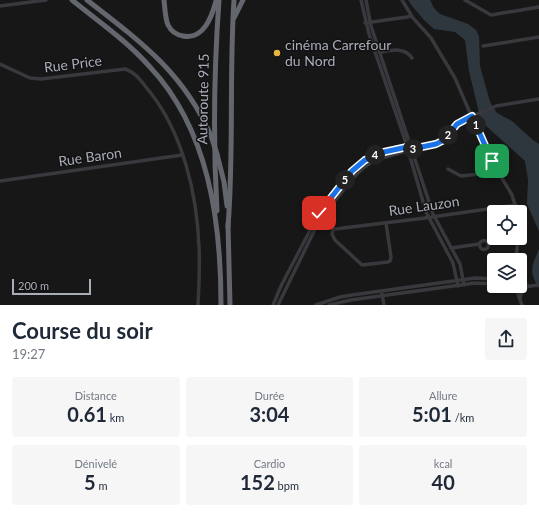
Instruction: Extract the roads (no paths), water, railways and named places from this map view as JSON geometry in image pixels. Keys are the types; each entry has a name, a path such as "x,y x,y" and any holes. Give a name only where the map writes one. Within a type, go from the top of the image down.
{"highway":[{"path":"72,0 140,56 160,77 176,100 189,123 202,158 218,230 221,305"},
{"path":"88,0 144,45 170,70 193,101 211,136 218,154 226,192 230,305"},
{"path":"164,0 166,19 169,27 179,35 188,37 197,34 206,26 218,0"},
{"name":"Autoroute 915","path":"218,0 214,112 218,230"},
{"name":"Autoroute 915","path":"228,227 231,191 234,0"},
{"path":"233,20 243,0"}],"street":[{"path":"0,6 46,0"},
{"path":"361,0 366,23 383,80 407,149 428,217 454,266 458,286"},
{"path":"366,0 371,22 434,216 460,264 464,285"},
{"path":"402,0 411,16 434,42 455,78 488,155 507,185 516,205"},
{"path":"465,0 491,15 539,7"},
{"path":"366,23 411,16"},
{"path":"483,46 539,37"},
{"path":"381,52 402,50 412,58"},
{"name":"Rue Price","path":"0,64 30,78 41,80 120,69 128,70 138,78 161,107 173,129 182,155"},
{"path":"273,305 313,222 352,171 365,160 375,155 431,146 440,142 457,124 472,116 496,106 539,99"},
{"path":"278,305 320,219 354,177 363,168 375,160 407,149"},
{"path":"182,155 190,182 198,236 198,305"},
{"name":"Rue Baron","path":"0,181 182,155"},
{"path":"448,169 461,176 498,172"},
{"name":"Rue Lauzon","path":"386,223 391,257 390,262 364,265 360,264 332,237 332,232 335,229 487,209"},
{"path":"446,250 479,244"},
{"path":"316,305 344,296 478,278 487,279"},
{"path":"329,305 383,296 480,283 487,284"},
{"path":"527,285 532,286"},
{"path":"527,286 539,285"},
{"path":"520,299 522,291 532,286"},
{"path":"382,291 384,305"},
{"path":"518,293 522,305"},
{"path":"344,296 345,303"}],"place":[{"name":"cinéma Carrefour du Nord","path":"277,53"}]}
